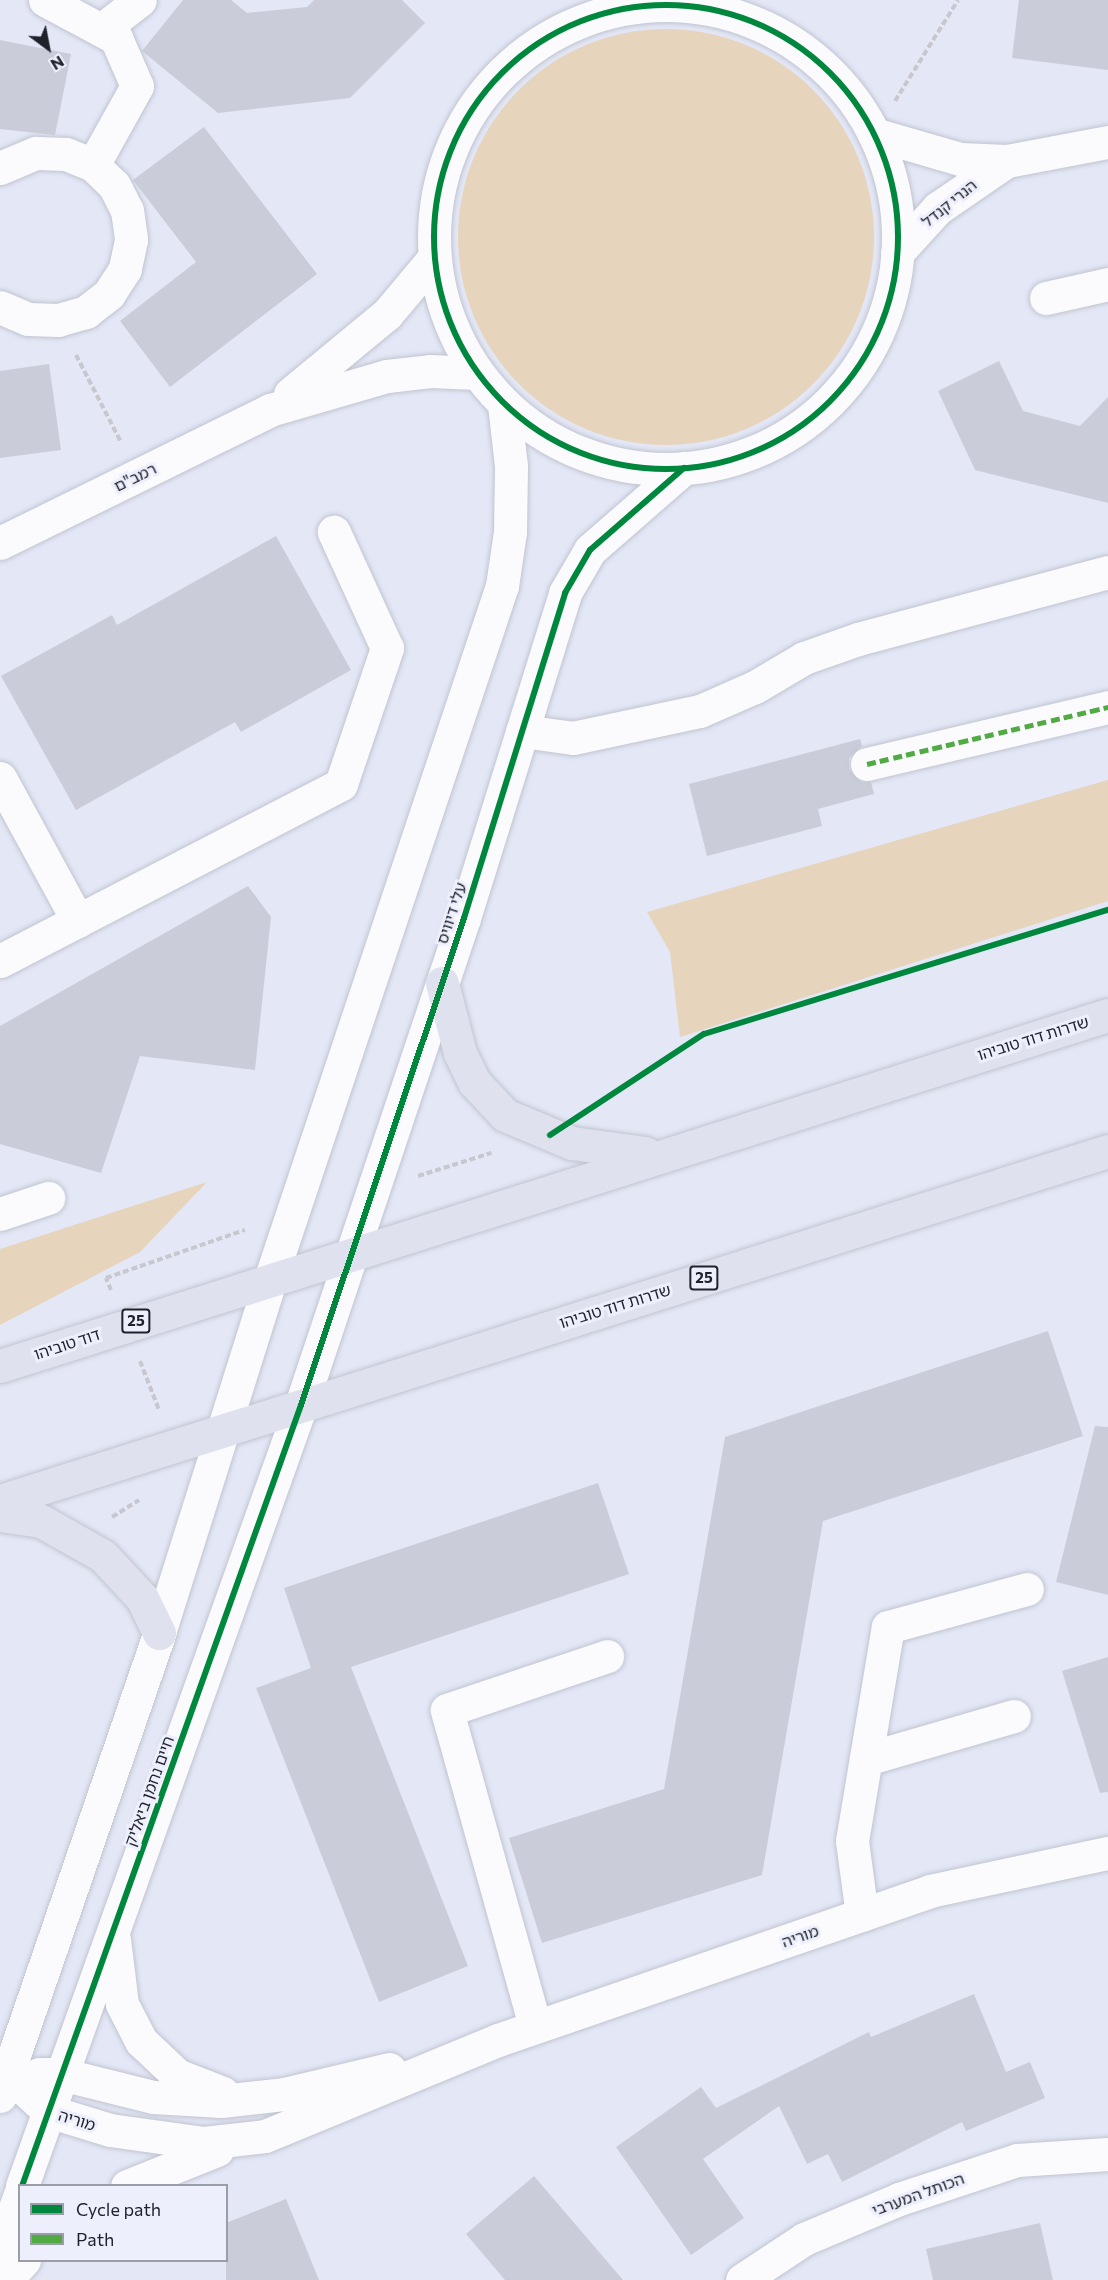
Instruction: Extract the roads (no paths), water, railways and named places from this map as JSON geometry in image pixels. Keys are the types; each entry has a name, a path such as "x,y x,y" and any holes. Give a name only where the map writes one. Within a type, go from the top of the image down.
{"highway":[{"path":"442,983 469,1072 505,1115 572,1143 662,1154"},
{"name":"שדרות דוד טוביהו","path":"271,1277 1108,1015"},
{"name":"שדרות דוד טוביהו","path":"224,1429 1108,1151"},
{"name":"דוד טוביהו","path":"0,1366 271,1277"},
{"name":"25","path":"0,1501 224,1429"},
{"path":"0,1515 41,1521 78,1538 128,1579 159,1633"}],"street":[{"path":"45,0 116,38 137,86 93,165"},
{"path":"101,30 140,0"},
{"path":"661,5 726,13 751,12 807,52 832,75 874,134 896,205 897,253 884,315 868,350 821,409 757,450 684,468 652,468 590,457 557,442 504,405 477,374 453,330 434,258 440,182 469,114 509,66 579,12 600,14 661,5"},
{"name":"הנרי קנדל","path":"874,134 960,159 1007,161 1108,142"},
{"path":"0,168 36,153 66,154 93,165 114,185 127,210 131,240 125,268 110,294 86,312 58,320 28,319 0,307"},
{"name":"הנרי קנדל","path":"897,253 938,208 1007,161"},
{"name":"רמב\"ם","path":"270,410 387,314 434,258"},
{"path":"1046,298 1108,284"},
{"name":"רמב\"ם","path":"0,543 270,410 387,376 430,371 477,374"},
{"path":"4,2085 159,1633 271,1277 502,586 510,521 504,405"},
{"name":"עלי דיוויס","path":"301,1405 442,983 565,593 590,550 684,468"},
{"path":"0,961 341,784 387,648 334,532"},
{"path":"522,731 573,738 700,711 755,687 804,658 858,639 1108,572"},
{"path":"867,764 1108,707"},
{"path":"0,778 78,921"},
{"path":"0,1214 48,1198"},
{"name":"חיים נחמן ביאליק","path":"23,2184 115,1920 301,1405"},
{"path":"862,1915 852,1841 888,1627 1027,1589"},
{"path":"535,2026 447,1710 607,1656"},
{"path":"866,1759 1014,1716"},
{"name":"מוריה","path":"4,2085 48,2111 110,2130 176,2142 204,2143 265,2136 535,2026 930,1892 1108,1853"},
{"path":"115,1920 117,1984 141,2041 177,2075 248,2100"},
{"name":"מוריה","path":"4,2085 61,2074 153,2097 248,2100 327,2086 498,2040"},
{"path":"132,2184 189,2159 265,2136"},
{"name":"הכותל המערבי","path":"742,2280 804,2239 899,2199 1017,2160 1108,2154"},
{"path":"0,2251 18,2200"},
{"path":"6,2280 22,2262"}]}
